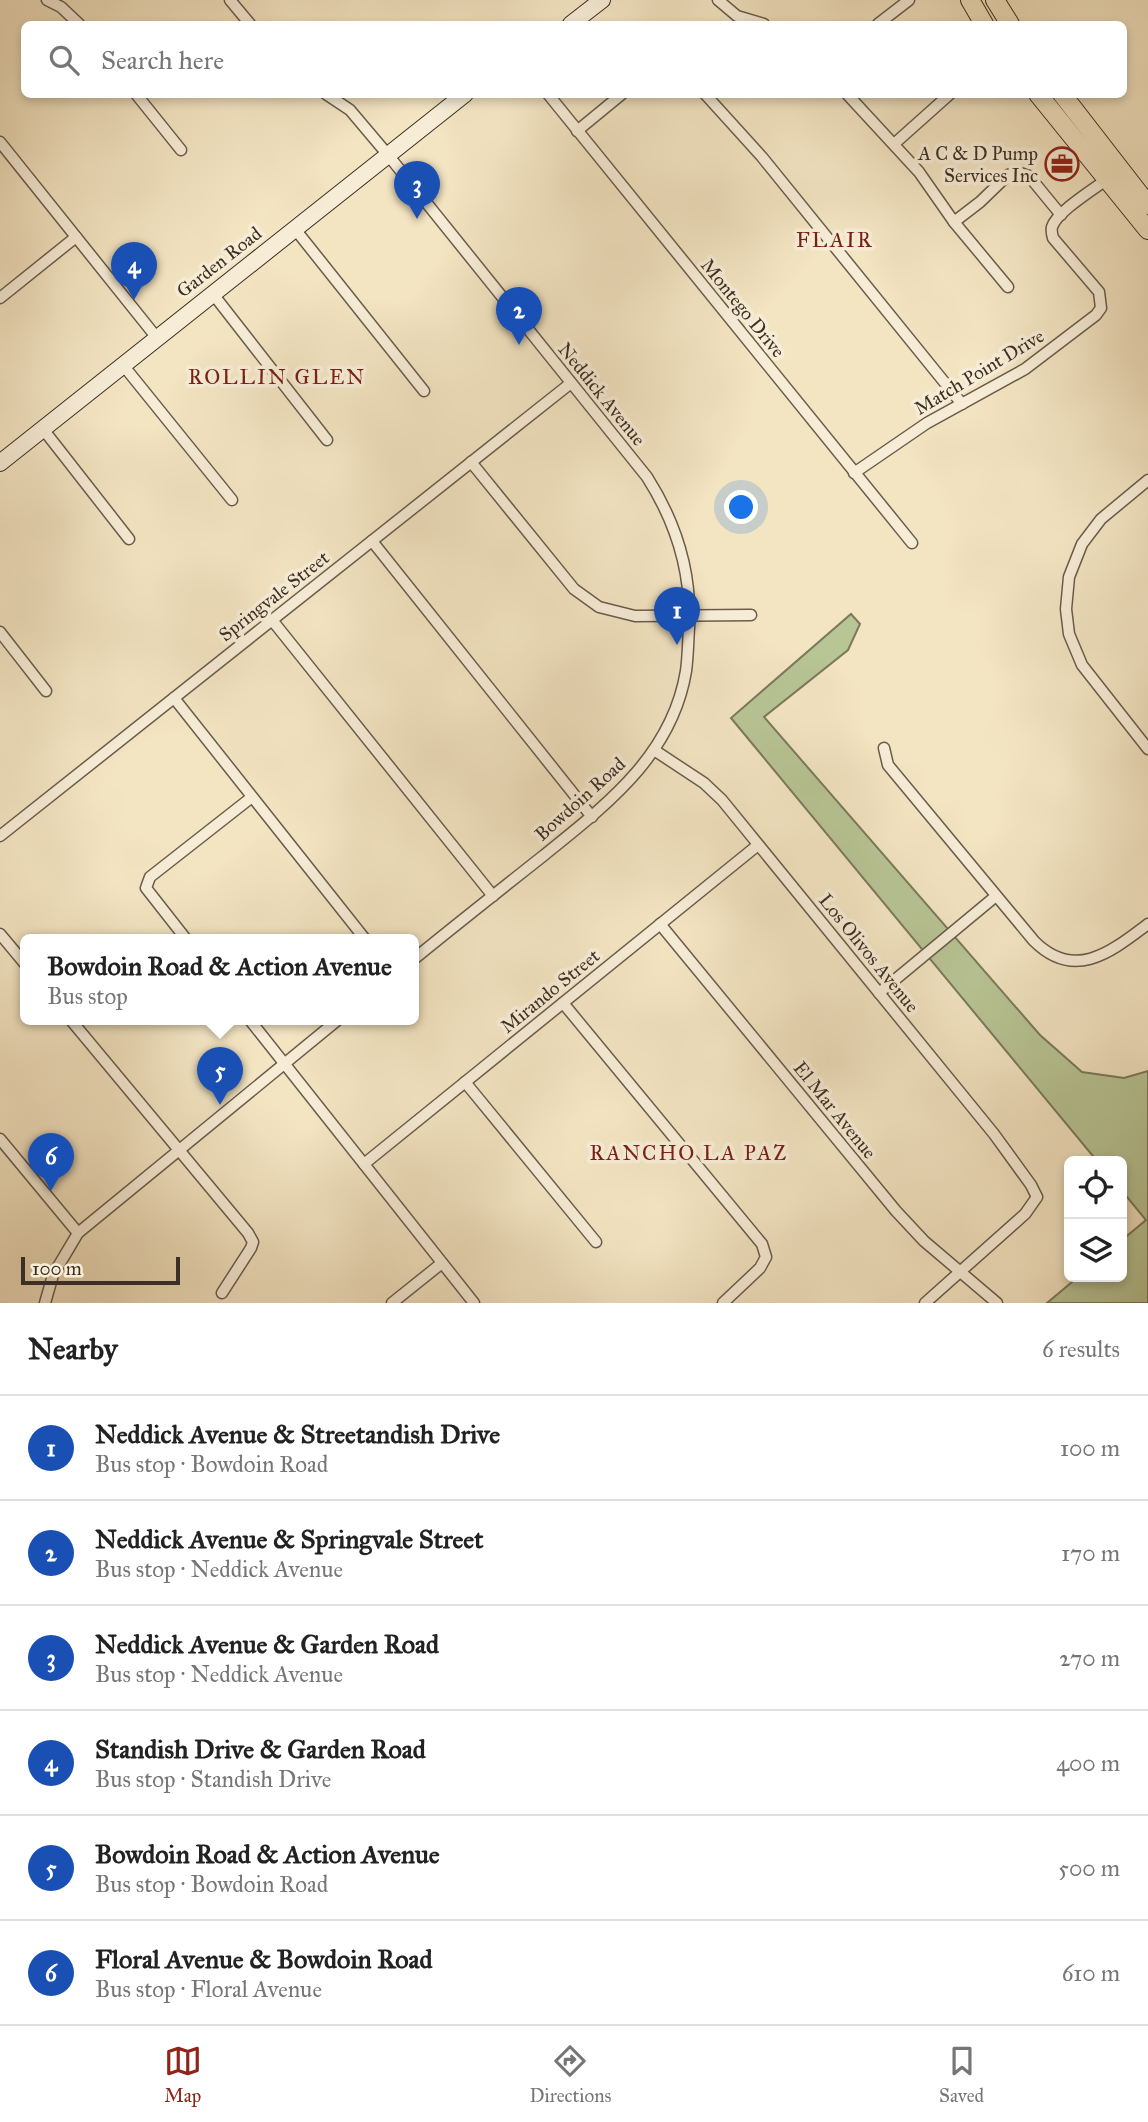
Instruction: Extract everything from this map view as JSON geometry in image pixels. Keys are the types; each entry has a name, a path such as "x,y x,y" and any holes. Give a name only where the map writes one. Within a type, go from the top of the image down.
{"main road":[{"path":"970,0 982,21"},
{"path":"995,0 1008,21"},
{"path":"1042,98 1114,174 1148,205"},
{"path":"1065,98 1148,230"}],"street":[{"path":"47,0 61,7 76,21"},
{"path":"230,0 248,21"},
{"path":"575,21 602,0"},
{"path":"718,0 737,16 754,21"},
{"path":"882,21 909,0"},
{"path":"139,98 181,150"},
{"name":"Neddick Avenue","path":"332,98 350,110 388,155 647,477 665,507 684,560 690,615"},
{"name":"Garden Road","path":"0,463 460,98"},
{"name":"Montego Drive","path":"551,98 912,544"},
{"path":"578,131 617,98"},
{"path":"709,98 769,166 962,404"},
{"path":"851,98 919,172 954,222 1008,287"},
{"path":"894,144 946,98"},
{"path":"0,142 157,338"},
{"path":"954,222 1008,175 1017,172 1029,176 1060,215 1114,174"},
{"name":"Match Point Drive","path":"854,472 905,437 1004,382 1091,320 1101,308 1099,292 1053,238 1052,226 1060,215"},
{"path":"295,229 424,391"},
{"path":"0,298 76,237"},
{"path":"213,294 327,440"},
{"path":"123,365 232,500"},
{"name":"Springvale Street","path":"0,836 570,383"},
{"path":"43,429 129,539"},
{"path":"471,461 574,589 599,607 635,616 751,615"},
{"path":"1148,480 1101,519 1082,544 1069,577 1066,609 1069,634 1082,665 1148,749"},
{"path":"372,541 592,817"},
{"name":"Bowdoin Road","path":"419,955 592,817 633,779 654,750 673,715 687,669 690,615"},
{"path":"272,620 493,896"},
{"path":"0,632 46,691"},
{"path":"174,698 361,934"},
{"path":"884,748 888,765 1039,947 1055,956 1070,960 1090,960 1102,956 1148,924"},
{"name":"Los Olivos Avenue","path":"654,750 713,791 1003,1145 1031,1185 1037,1197 1025,1214 960,1273"},
{"path":"182,934 146,888 150,877 252,797"},
{"name":"Mirando Street","path":"363,1164 758,845"},
{"path":"879,993 996,896"},
{"name":"El Mar Avenue","path":"660,924 896,1211 924,1241 998,1303"},
{"path":"0,934 20,958"},
{"path":"563,1003 762,1244 766,1257 760,1268 723,1303"},
{"path":"75,1025 253,1242 222,1293"},
{"path":"254,1025 474,1303"},
{"path":"44,1303 53,1275 78,1233 332,1025"},
{"path":"465,1082 596,1242"},
{"path":"0,1139 78,1233"},
{"path":"392,1303 442,1264"},
{"path":"925,1303 960,1273"}],"green space":[{"path":"851,614 860,624 848,650 764,717 1040,1035 1082,1072 1124,1078 1148,1071 1148,1303 1047,1303 1072,1282 1127,1282 1127,1236 1146,1220 1127,1197 1127,1156 1093,1156 731,718"}],"place":[{"name":"A C & D Pump Services Inc","path":"1062,164"},
{"name":"Neddick Avenue & Garden Road","path":"417,219"},
{"name":"Standish Drive & Garden Road","path":"134,300"},
{"name":"Neddick Avenue & Springvale Street","path":"519,345"},
{"name":"Neddick Avenue & Streetandish Drive","path":"677,645"},
{"name":"Bowdoin Road & Action Avenue","path":"220,1105"},
{"name":"Floral Avenue & Bowdoin Road","path":"51,1191"}],"district":[{"name":"FLAIR","path":"835,240"},
{"name":"ROLLIN GLEN","path":"277,377"},
{"name":"RANCHO LA PAZ","path":"689,1153"}]}
